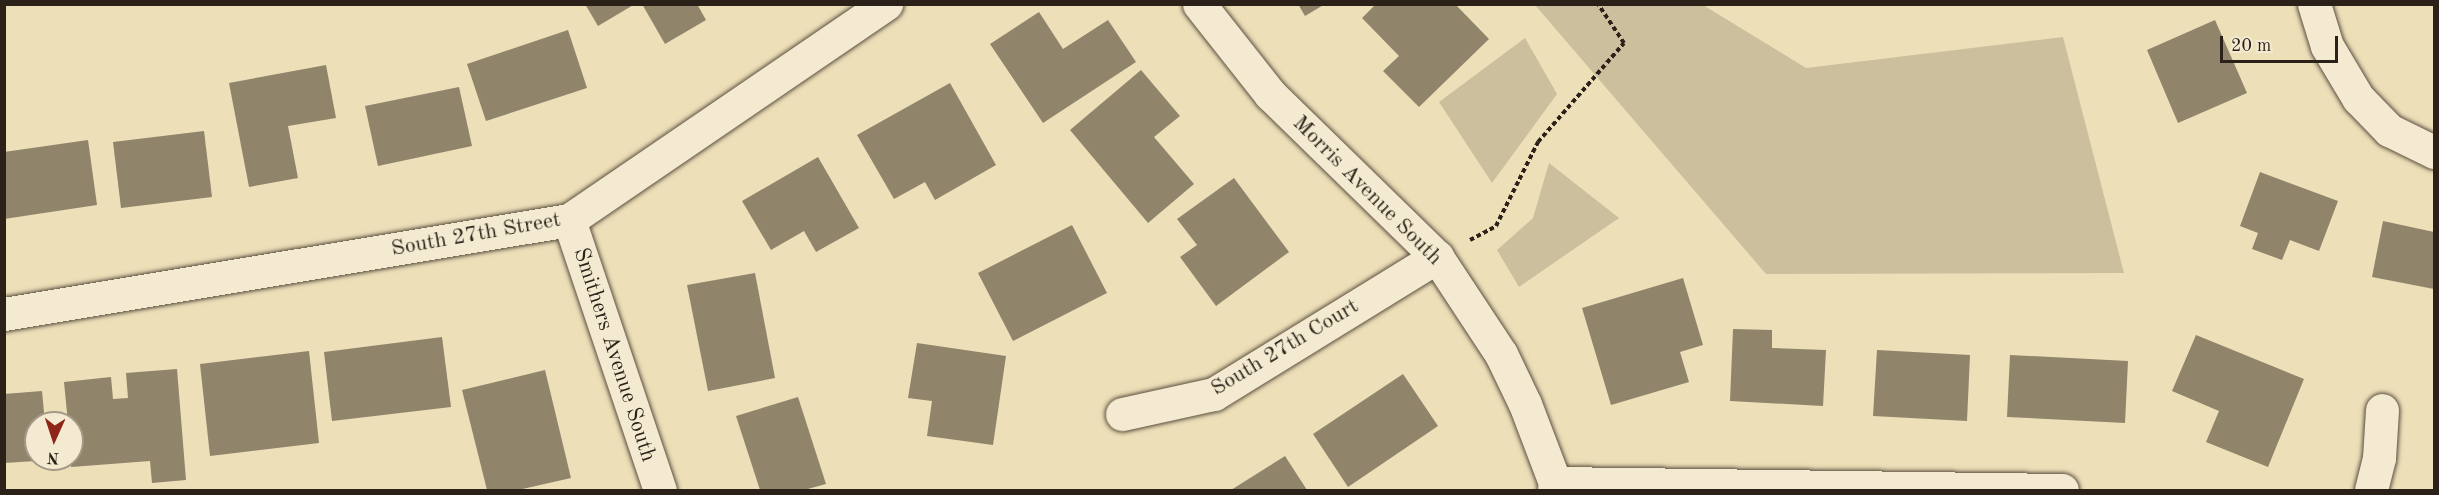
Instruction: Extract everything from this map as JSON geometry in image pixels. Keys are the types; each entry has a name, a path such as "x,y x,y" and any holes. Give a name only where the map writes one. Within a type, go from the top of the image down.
{"street":[{"name":"South 27th Street","path":"4,314 569,220 886,4"},
{"name":"Morris Avenue South","path":"1199,4 1270,94 1437,256 1501,354 1525,404 1554,487"},
{"path":"2314,4 2327,46 2358,98 2389,130 2434,152"},
{"name":"Smithers Avenue South","path":"569,220 660,490"},
{"name":"South 27th Court","path":"1122,414 1214,394 1437,256"},
{"path":"2371,490 2379,458 2382,410"},
{"path":"1554,487 2062,490"}],"path":[{"path":"1437,256 1496,226 1538,142 1624,43 1598,4"}],"shaded area":[{"path":"1535,5 1703,5 1806,68 2063,37 2124,273 1766,274"},
{"path":"1525,38 1557,94 1492,183 1439,102"},
{"path":"1549,163 1619,218 1519,287 1497,250 1533,218"}],"building":[{"path":"585,4 635,4 598,26"},
{"path":"642,4 697,4 706,20 665,44"},
{"path":"1298,4 1325,4 1305,16"},
{"path":"1376,4 1455,4 1489,39 1419,107 1383,71 1399,56 1362,18"},
{"path":"1039,12 1063,49 1108,20 1136,62 1043,123 990,44"},
{"path":"2215,20 2247,93 2178,123 2147,50"},
{"path":"568,30 587,88 486,121 467,64"},
{"path":"326,65 336,118 288,126 298,178 249,187 229,83"},
{"path":"1141,70 1180,116 1154,137 1194,184 1148,223 1070,130"},
{"path":"950,83 996,165 935,200 925,182 894,199 857,135"},
{"path":"459,87 472,146 378,166 365,106"},
{"path":"204,131 212,197 121,208 113,142"},
{"path":"88,140 97,205 4,219 4,152"},
{"path":"818,157 859,228 816,252 804,231 771,250 742,201"},
{"path":"2260,172 2338,201 2319,251 2290,240 2282,260 2252,249 2258,233 2240,226"},
{"path":"1234,178 1289,252 1216,306 1180,257 1197,245 1177,219"},
{"path":"2383,221 2434,232 2434,289 2372,277"},
{"path":"1072,225 1107,293 1013,341 978,273"},
{"path":"755,273 775,378 708,391 687,285"},
{"path":"1683,278 1703,345 1680,352 1689,382 1611,405 1582,308"},
{"path":"1733,329 1772,330 1772,348 1826,350 1823,406 1730,401"},
{"path":"2196,335 2304,379 2268,467 2206,442 2219,411 2172,391"},
{"path":"442,337 451,407 332,421 324,352"},
{"path":"917,343 1006,356 993,445 927,436 932,401 908,398"},
{"path":"1877,350 1970,355 1967,421 1873,416"},
{"path":"309,351 319,443 210,456 200,364"},
{"path":"2010,355 2128,361 2125,423 2007,417"},
{"path":"177,369 186,480 152,483 150,461 84,466 84,411 67,411 64,382 111,377 113,399 128,398 126,373"},
{"path":"545,370 571,478 518,490 487,490 462,390"},
{"path":"1403,374 1438,426 1348,487 1313,434"},
{"path":"42,391 44,411 24,411 24,462 4,463 4,394"},
{"path":"798,397 826,484 804,490 760,490 736,416"},
{"path":"1285,456 1307,490 1231,490"}]}
